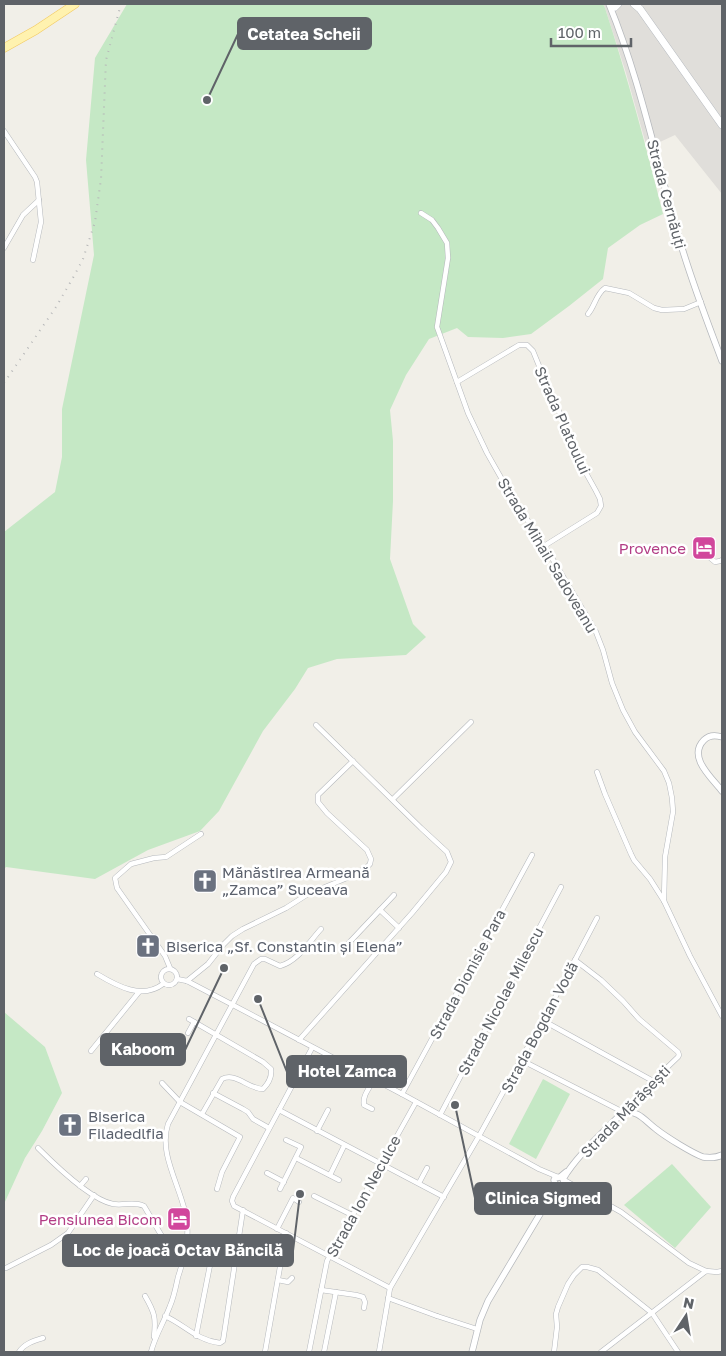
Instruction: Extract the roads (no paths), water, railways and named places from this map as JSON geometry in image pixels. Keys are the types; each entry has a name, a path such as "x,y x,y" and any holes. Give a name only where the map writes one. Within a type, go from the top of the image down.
{"main road":[{"path":"634,4 640,6 722,125"},
{"path":"4,48 50,22 74,5"}],"street":[{"name":"Strada Cernăuți","path":"614,5 617,25 645,110 677,233 722,361"},
{"path":"4,131 35,177 38,188 41,222 33,260"},
{"path":"4,248 23,215 38,200"},
{"name":"Strada Mihail Sadoveanu","path":"422,213 432,220 447,243 447,266 437,327 468,413 487,454 508,490 596,632 604,650 615,691 629,721 664,771 669,783 673,812 665,857 664,901"},
{"path":"588,314 600,292 605,288 629,292 654,308 662,310 684,309 701,302"},
{"name":"Strada Platoului","path":"457,382 519,345 527,345 533,351 546,384 578,452 581,464 600,499 601,506 597,513 544,546"},
{"path":"709,557 715,562 722,560"},
{"path":"393,799 471,722"},
{"path":"299,1040 446,872 451,862 447,852 316,725"},
{"path":"722,737 717,735 711,736 704,740 699,747 698,756 700,763 722,791"},
{"path":"187,981 208,964 232,936 286,908 308,894 348,878 370,864 371,859 367,850 327,813 318,802 318,795 354,761"},
{"name":"Strada Mihail Sadoveanu","path":"597,772 630,854 650,879 664,901 690,956 722,1016"},
{"path":"177,979 175,971 170,968 165,956 117,888 115,878 131,864 166,857 201,834"},
{"name":"Strada Dionisie Para","path":"402,1094 532,855"},
{"name":"Strada Nicolae Milescu","path":"440,1115 560,888"},
{"path":"345,947 394,895"},
{"path":"380,910 398,928"},
{"name":"Strada Bogdan Vodă","path":"379,1352 390,1288 479,1136 597,918"},
{"path":"151,1352 171,1303 187,1240 187,1223 183,1201 166,1152 165,1132 168,1124 257,962 265,959 280,966 289,962 295,958 321,929"},
{"name":"Strada Mărășești","path":"472,1352 477,1329 488,1301 559,1181 588,1148 679,1056 678,1052 639,1019 611,990 575,960"},
{"path":"163,984 160,978 162,972 170,968"},
{"path":"98,974 127,989 139,992 163,984 171,985 177,979"},
{"path":"177,979 187,981 233,1005 402,1094 559,1181 577,1188 621,1212 689,1263 706,1270 722,1271"},
{"path":"91,1051 139,992"},
{"path":"188,1033 192,1020 271,1069 272,1075 269,1083 263,1089 257,1089 233,1077 227,1076 222,1079 202,1114"},
{"path":"542,1020 653,1081"},
{"path":"312,1048 232,1197 232,1201 234,1206 390,1288"},
{"path":"521,1060 623,1112 629,1111 638,1114 663,1134 699,1155 711,1158 722,1155"},
{"path":"372,1109 364,1105 363,1101 374,1080"},
{"path":"162,1083 180,1102 240,1137 222,1172 217,1189"},
{"path":"213,1093 248,1112 253,1119 269,1128"},
{"name":"Strada Ion Neculce","path":"309,1352 329,1256 416,1102"},
{"path":"279,1110 344,1146 444,1197"},
{"path":"317,1131 328,1110"},
{"path":"280,1189 301,1147 286,1140"},
{"path":"330,1175 344,1146"},
{"path":"38,1148 80,1186 104,1201 113,1204 134,1203 144,1206 170,1250 182,1264"},
{"path":"296,1158 339,1180"},
{"path":"419,1184 428,1168"},
{"path":"267,1173 284,1182"},
{"path":"80,1186 86,1179"},
{"path":"6,1268 50,1245 68,1233 94,1195"},
{"path":"314,1196 352,1215"},
{"path":"278,1228 293,1198 299,1202"},
{"path":"165,1316 204,1340 220,1343 223,1341 243,1210"},
{"path":"265,1352 286,1233"},
{"path":"196,1336 211,1260"},
{"path":"554,1352 558,1307 574,1275 582,1267 598,1270 652,1313 678,1352"},
{"path":"600,1352 706,1270"},
{"path":"278,1280 288,1282 292,1278"},
{"path":"321,1290 362,1297 365,1302 364,1308"},
{"path":"324,1352 336,1292"},
{"path":"145,1296 152,1306 154,1315 154,1341"},
{"path":"388,1298 477,1329"},
{"path":"19,1352 22,1347 43,1338"}],"railway":[{"path":"4,383 56,307 74,276 83,259 95,222 101,179 106,60 121,4"}],"place":[{"name":"Cetatea Scheii","path":"207,100"},
{"name":"Provence","path":"704,548"},
{"name":"Mănăstirea Armeană „Zamca” Suceava","path":"205,881"},
{"name":"Biserica „Sf. Constantin și Elena”","path":"148,946"},
{"name":"Kaboom","path":"224,968"},
{"name":"Hotel Zamca","path":"258,999"},
{"name":"Clinica Sigmed","path":"455,1105"},
{"name":"Biserica Filadedlfia","path":"70,1125"},
{"name":"Loc de joacă Octav Băncilă","path":"300,1194"},
{"name":"Pensiunea Bicom","path":"179,1219"}]}
